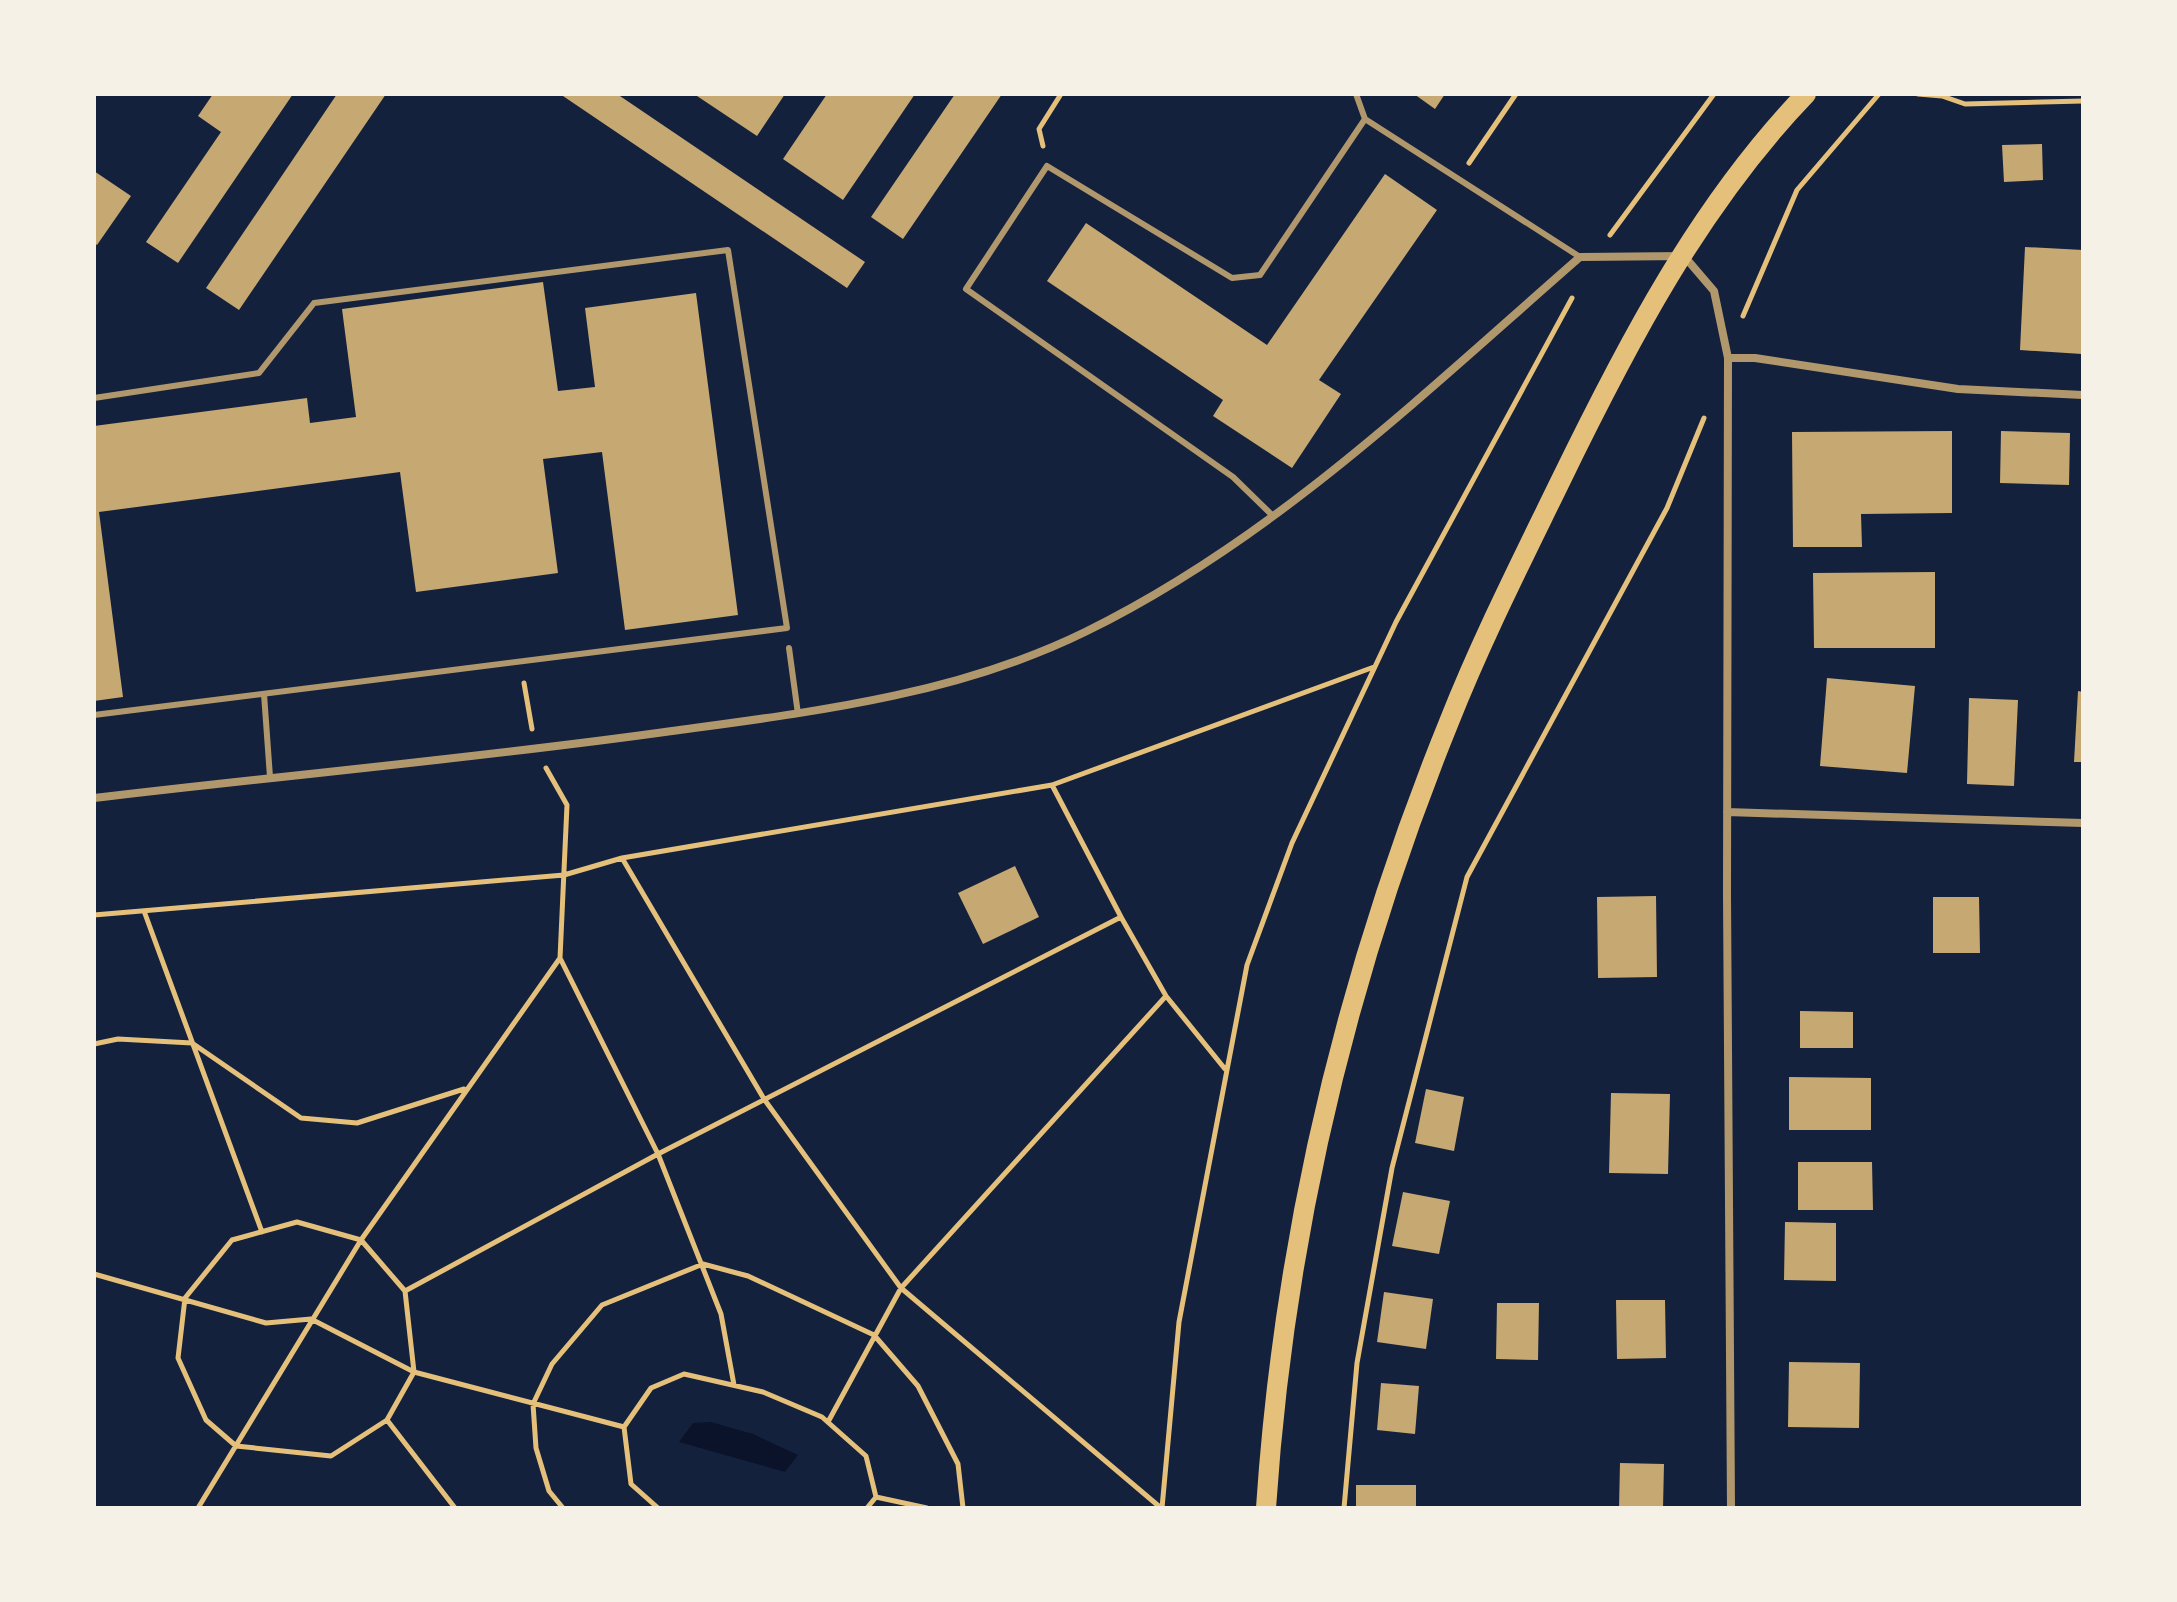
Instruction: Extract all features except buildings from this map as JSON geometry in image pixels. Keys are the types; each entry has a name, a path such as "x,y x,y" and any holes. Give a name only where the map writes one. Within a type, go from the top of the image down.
{"main road":[{"path":"1266,1508 1279,1370 1310,1172 1366,954 1444,735 1494,620 1602,396 1734,177 1806,94"}],"street":[{"path":"94,798 535,749 798,714 892,698 980,673 1083,633 1206,564 1273,516 1410,408 1580,257 1684,256 1714,291 1728,358 1731,1508"},
{"path":"1728,358 1755,358 1958,389 2083,395"},
{"path":"1727,812 2083,823"}],"lane":[{"path":"1356,94 1365,119 1580,257"},
{"path":"1273,516 1233,477 966,289 1047,166 1232,278 1260,275 1365,119"},
{"path":"94,398 259,373 314,303 728,250 787,628 94,715"},
{"path":"789,648 798,714"},
{"path":"264,694 270,777"}],"path":[{"path":"1047,166 1039,129 1061,94"},
{"path":"1459,178 1516,94"},
{"path":"1161,1508 1179,1322 1225,1069 1244,974 1292,843 1375,666 1594,256 1714,94"},
{"path":"1728,358 1745,308 1797,190 1879,94"},
{"path":"1918,94 1942,96 1965,104 2083,101"},
{"path":"1344,1508 1357,1363 1392,1168 1467,877 1667,508 1706,413"},
{"path":"522,661 535,749 567,805 560,958 658,1154 703,1264 721,1314 734,1385"},
{"path":"94,915 564,875 622,858 1052,785 1375,666"},
{"path":"1052,785 1166,996 1225,1069"},
{"path":"622,858 764,1099 901,1288 1161,1508"},
{"path":"144,911 262,1232"},
{"path":"405,1291 658,1154 1121,917"},
{"path":"198,1508 361,1240 560,958"},
{"path":"828,1422 901,1288 1166,996"},
{"path":"94,1044 118,1039 192,1043 301,1118 357,1123 465,1089"},
{"path":"297,1222 361,1240 405,1291 414,1372 387,1420 331,1456 236,1446 206,1420 178,1358 185,1298 232,1240 297,1222"},
{"path":"563,1508 549,1491 536,1448 533,1404 552,1364 602,1305 703,1264 748,1276 874,1335 918,1386 958,1464 963,1508"},
{"path":"94,1274 266,1323 311,1319 414,1372 624,1427"},
{"path":"658,1508 631,1484 624,1427 651,1388 684,1374 763,1392 828,1422 866,1456 876,1497"},
{"path":"387,1420 455,1508"},
{"path":"867,1508 876,1497"},
{"path":"876,1497 927,1508"}],"water":[{"path":"711,1422 753,1434 798,1455 785,1472 679,1442 693,1423"}]}
